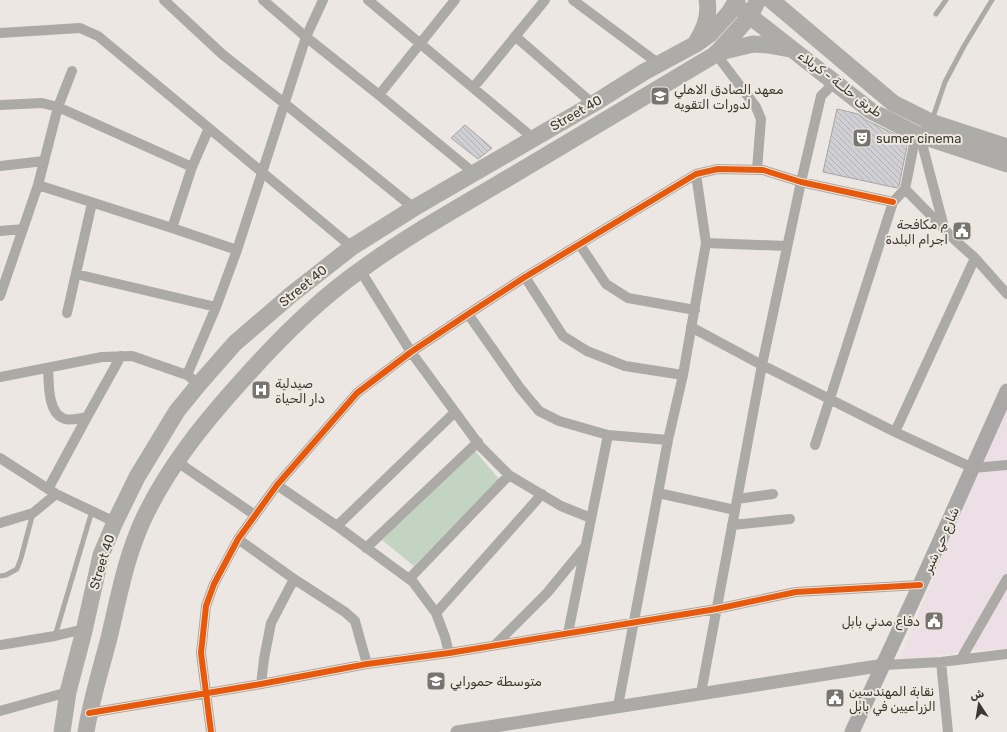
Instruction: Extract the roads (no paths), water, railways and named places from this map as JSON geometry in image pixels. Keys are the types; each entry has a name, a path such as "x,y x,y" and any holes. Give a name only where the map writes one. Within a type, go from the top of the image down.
{"main road":[{"path":"696,44 707,21 707,0"},
{"name":"Street 40","path":"86,732 89,713 124,572 133,543 143,520 176,461 232,391 282,337 335,289 360,270 405,239 716,54 750,16 758,0"},
{"name":"طريق حلــة - كربلاء","path":"771,0 893,103 931,122 1007,147"},
{"name":"Street 40","path":"62,732 68,692 101,555 115,522 141,471 177,411 193,379 302,286 352,247 414,208 659,64 696,44 710,34 729,13 733,1"},
{"name":"طريق حلــة - كربلاء","path":"733,1 871,111 918,135 1007,164"},
{"path":"716,54 753,44 794,49"},
{"path":"302,286 307,298 318,304"},
{"path":"277,307 290,313 294,326"},
{"name":"شارع حي شبر","path":"852,732 884,665 1007,391"}],"street":[{"path":"164,0 222,54 414,208"},
{"path":"263,0 306,38 379,95 474,173"},
{"path":"0,377 102,357 132,356 193,379 216,306 263,173 284,103 306,38 322,0"},
{"path":"368,0 533,138"},
{"path":"379,95 455,0"},
{"path":"473,88 545,0"},
{"path":"572,0 659,64"},
{"path":"0,33 80,28 98,36 352,247"},
{"path":"515,36 593,104"},
{"path":"716,54 756,107 761,119 757,170"},
{"path":"0,296 38,185 58,107 72,71"},
{"path":"701,693 762,365 801,182 821,96 835,82"},
{"path":"0,105 42,103 58,107 192,167"},
{"path":"172,228 192,167 209,128"},
{"path":"816,445 829,399 893,202 905,189 918,135"},
{"path":"918,135 945,229"},
{"path":"0,166 44,161"},
{"path":"211,732 201,653 206,606 214,584 238,539 277,485 356,392 410,352 525,277 696,174 718,169 763,170 801,182 893,202"},
{"path":"618,706 668,440 683,375 706,243 696,174"},
{"path":"38,185 237,250"},
{"path":"905,189 975,258 1007,294"},
{"path":"67,313 92,203"},
{"path":"0,231 23,229"},
{"path":"706,243 787,246"},
{"path":"580,245 606,284 628,298 694,310"},
{"path":"895,432 975,258"},
{"path":"360,270 410,352 478,442 509,475 561,506 591,518"},
{"path":"76,274 216,306"},
{"path":"525,277 563,336 587,351 625,366 683,375"},
{"path":"468,314 520,388 539,411 559,421 608,435 668,440"},
{"path":"691,327 829,399 895,432 973,468 1007,466"},
{"path":"0,523 33,513 52,491 87,417 121,356"},
{"path":"48,368 52,406 56,413 65,419 87,417"},
{"path":"337,526 455,412"},
{"path":"568,634 608,435"},
{"path":"366,548 478,442"},
{"path":"0,458 52,491 115,522"},
{"path":"176,461 255,515"},
{"path":"409,579 509,475"},
{"path":"277,485 337,526 413,582 436,613 449,653"},
{"path":"658,493 735,510"},
{"path":"436,613 542,494"},
{"path":"737,499 773,494"},
{"path":"732,525 790,519"},
{"path":"238,539 294,579 345,612 355,621 367,664"},
{"path":"495,645 547,593 585,546"},
{"path":"261,684 271,623 294,579"},
{"path":"961,659 1007,580"},
{"path":"89,713 261,684 367,664 449,653 716,609 796,592 920,585"},
{"path":"0,645 55,636 84,629"},
{"path":"457,732 884,665 942,662 1007,654"},
{"path":"942,662 948,732"},
{"path":"0,710 68,692"}],"lane":[{"path":"936,14 946,0"},
{"path":"931,122 945,82 964,46 992,0"},
{"path":"55,636 92,511"},
{"path":"0,576 6,575 17,569 33,513"}],"place":[{"name":"معهد الصادق الاهلي لدورات التقويه","path":"660,96"},
{"name":"sumer cinema","path":"862,138"},
{"name":"م مكافحة اجرام البلدة","path":"962,231"},
{"name":"صيدلية دار الحياة","path":"261,390"},
{"name":"دفاع مدني بابل","path":"934,621"},
{"name":"متوسطة حمورابي","path":"436,681"},
{"name":"نقابة المهندسين الزراعيين في بابل","path":"835,698"}]}
